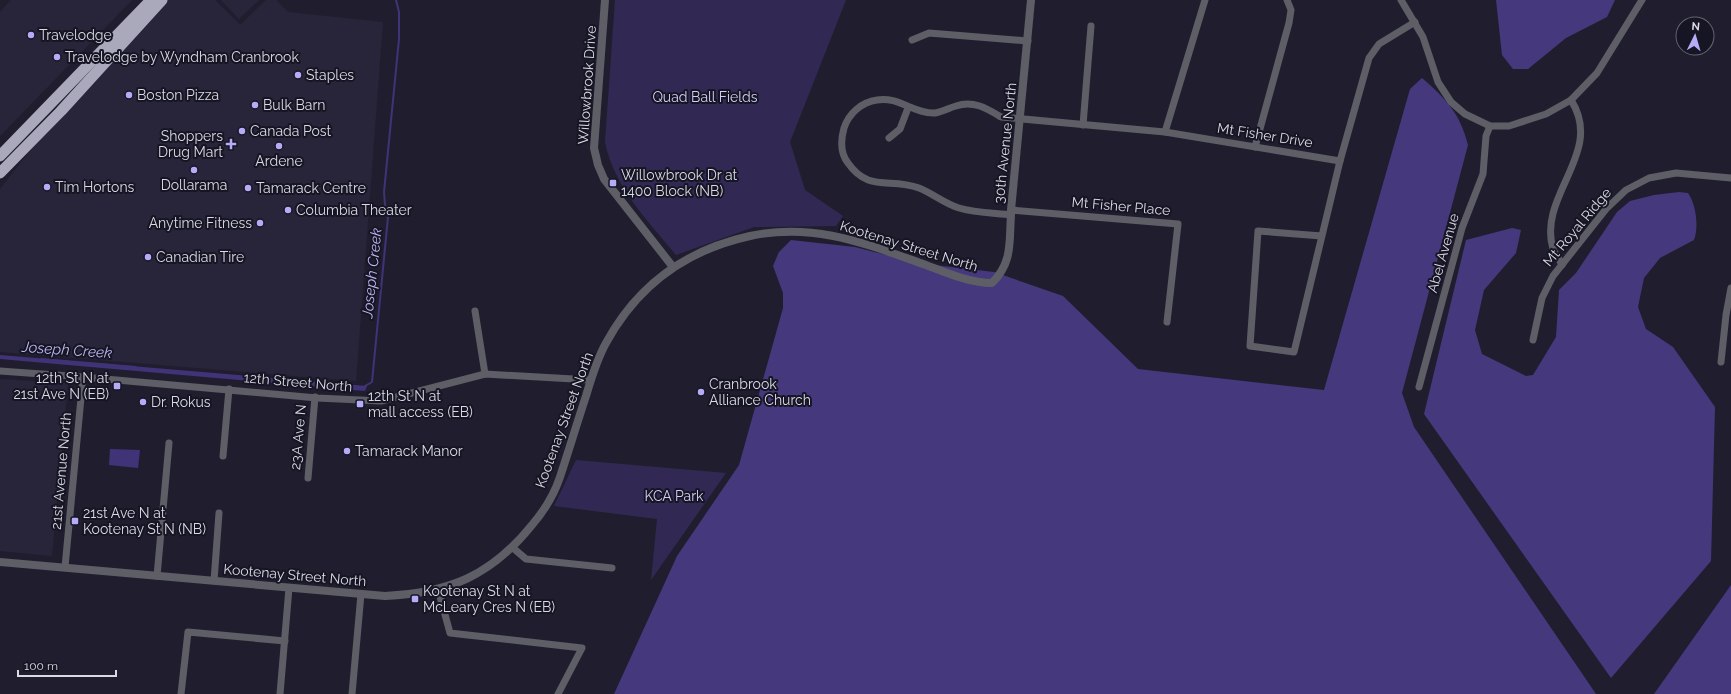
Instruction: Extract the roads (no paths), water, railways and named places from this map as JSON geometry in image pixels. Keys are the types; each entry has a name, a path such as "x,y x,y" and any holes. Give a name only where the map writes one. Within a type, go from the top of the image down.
{"highway":[{"path":"0,156 150,0"},
{"path":"1,173 61,111 162,0"}],"street":[{"name":"Willowbrook Drive","path":"605,0 594,148 598,165 604,179 673,267"},
{"name":"30th Avenue North","path":"992,283 1001,274 1008,260 1011,213 1032,0"},
{"path":"1166,132 1205,0"},
{"path":"1255,147 1289,22 1291,10 1287,0"},
{"path":"1401,0 1424,37 1438,82 1451,102 1465,114 1490,126 1509,126 1546,114 1571,100 1597,73 1642,0"},
{"path":"1322,236 1258,231 1250,346 1294,352 1322,236 1340,161 1369,58 1379,44 1415,22"},
{"path":"1083,125 1091,26"},
{"path":"912,40 929,33 1028,41"},
{"name":"Mt Fisher Drive","path":"1011,213 959,208 918,188 902,184 879,183 865,179 854,171 845,159 842,146 844,129 853,112 864,105 877,100 888,99 899,102 908,108 923,112 937,113 960,105 972,104 984,106 1000,117 1166,132 1340,161"},
{"path":"1562,265 1554,249 1551,229 1556,204 1580,147 1582,127 1578,110 1571,100"},
{"path":"889,138 900,129 908,108"},
{"name":"Abel Avenue","path":"1419,387 1462,228 1483,174 1486,136 1490,126"},
{"name":"Mt Royal Ridge","path":"1533,340 1542,298 1553,276 1606,209 1626,190 1649,178 1676,172 1731,178"},
{"name":"Mt Fisher Place","path":"1011,213 1178,224 1167,322"},
{"name":"Kootenay Street North","path":"0,562 385,596 412,595 438,589 465,580 493,564 513,548 545,509 559,479 591,380 605,345 625,312 648,287 673,267 698,253 750,236 789,232 814,232 855,240 945,272 982,283 992,283"},
{"path":"1721,362 1726,315 1731,288"},
{"path":"475,310 485,374"},
{"name":"12th Street North","path":"0,371 381,401 485,374 591,380"},
{"name":"21st Avenue North","path":"65,567 82,377"},
{"path":"223,456 229,389"},
{"name":"23A Ave N","path":"308,478 315,397"},
{"path":"157,576 169,443"},
{"path":"214,581 219,513"},
{"path":"513,548 526,559 612,568"},
{"path":"280,694 289,588"},
{"path":"438,589 450,633 582,648 558,694"},
{"path":"352,694 361,594"},
{"path":"182,694 188,632 285,641"}],"waterway":[{"name":"Joseph Creek","path":"365,386 372,382 388,217 384,192 399,39 399,12 396,0"},
{"name":"Joseph Creek","path":"41,359 136,367"}],"place":[{"name":"Travelodge","path":"31,35"},
{"name":"Travelodge by Wyndham Cranbrook","path":"57,57"},
{"name":"Staples","path":"298,75"},
{"name":"Boston Pizza","path":"129,95"},
{"name":"Bulk Barn","path":"255,105"},
{"name":"Canada Post","path":"242,131"},
{"name":"Shoppers Drug Mart","path":"231,144"},
{"name":"Ardene","path":"279,146"},
{"name":"Dollarama","path":"194,170"},
{"name":"Willowbrook Dr at 1400 Block (NB)","path":"613,183"},
{"name":"Tim Hortons","path":"47,187"},
{"name":"Tamarack Centre","path":"248,188"},
{"name":"Columbia Theater","path":"288,210"},
{"name":"Anytime Fitness","path":"260,223"},
{"name":"Canadian Tire","path":"148,257"},
{"name":"12th St N at 21st Ave N (EB)","path":"117,386"},
{"name":"Cranbrook Alliance Church","path":"701,392"},
{"name":"Dr. Rokus","path":"143,402"},
{"name":"12th St N at mall access (EB)","path":"360,404"},
{"name":"Tamarack Manor","path":"347,451"},
{"name":"21st Ave N at Kootenay St N (NB)","path":"75,521"},
{"name":"Kootenay St N at McLeary Cres N (EB)","path":"415,599"}],"park label":[{"name":"Quad Ball Fields","path":"705,97"},
{"name":"KCA Park","path":"674,496"}]}
